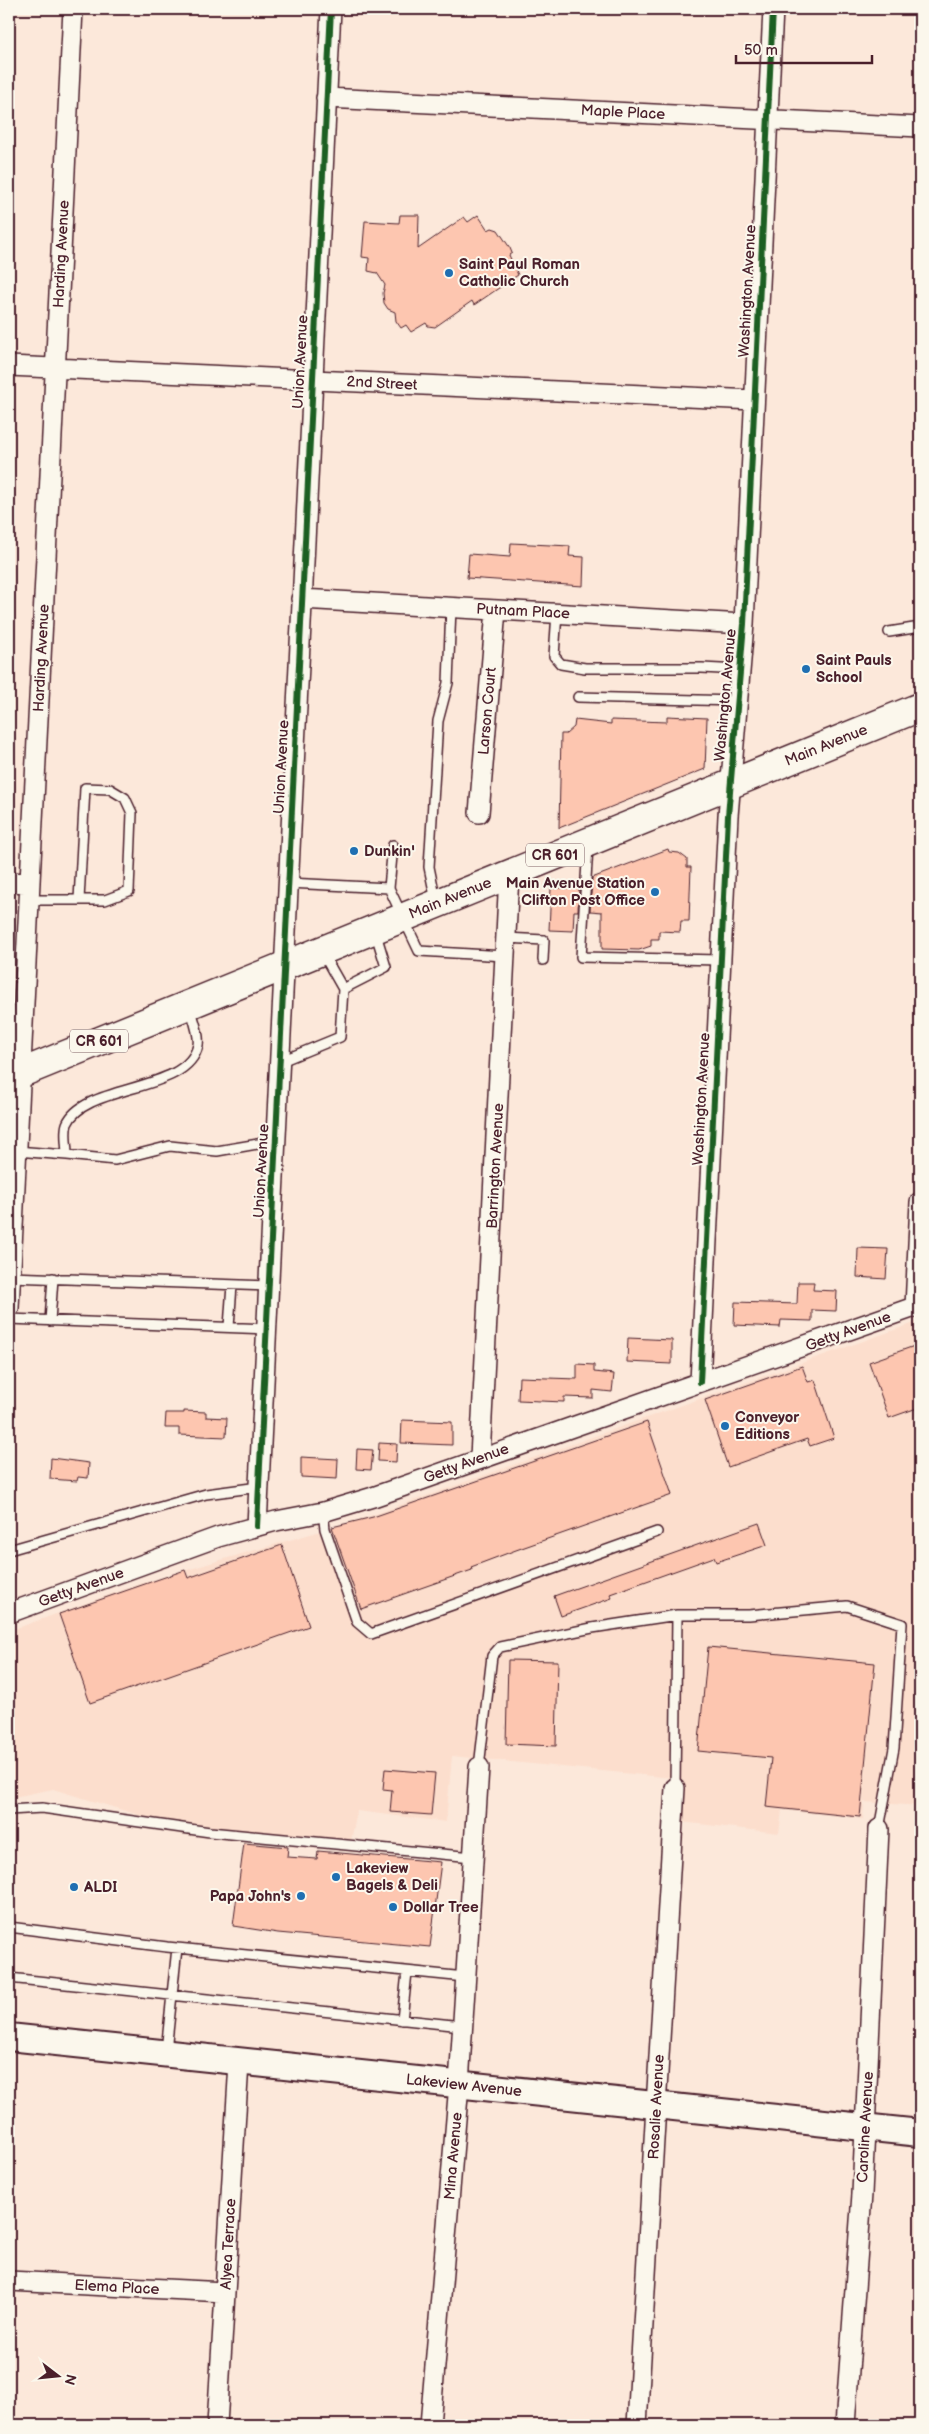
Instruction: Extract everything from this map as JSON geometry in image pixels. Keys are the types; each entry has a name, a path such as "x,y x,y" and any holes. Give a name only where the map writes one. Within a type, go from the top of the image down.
{"main road":[{"name":"Main Avenue","path":"14,1076 920,707"},
{"name":"Lakeview Avenue","path":"9,2037 166,2053 239,2063 459,2084 920,2133"}],"street":[{"name":"Harding Avenue","path":"9,1308 16,1151 14,1076 29,891 73,9"},
{"name":"Union Avenue","path":"257,1526 331,9"},
{"name":"Washington Avenue","path":"700,1382 730,784 744,624 773,9"},
{"name":"Maple Place","path":"326,98 920,127"},
{"name":"2nd Street","path":"9,366 754,400"},
{"name":"Putnam Place","path":"301,599 744,624"},
{"name":"Larson Court","path":"479,813 496,610"},
{"name":"Barrington Avenue","path":"480,1458 509,874"},
{"path":"9,882 29,891"},
{"path":"918,1306 920,1202"},
{"name":"Getty Avenue","path":"9,1613 218,1538 257,1526 323,1512 918,1306"},
{"name":"Mina Avenue","path":"430,2425 459,2084 479,1767"},
{"name":"Rosalie Avenue","path":"637,2425 675,1788"},
{"name":"Caroline Avenue","path":"845,2425 865,2127 879,1829"},
{"name":"Alyea Terrace","path":"217,2425 239,2063"},
{"name":"Elema Place","path":"9,2281 225,2292"}],"lane":[{"path":"437,903 429,867 438,721 448,683 450,607"},
{"path":"557,613 554,656 561,664 585,668 702,668 740,670"},
{"path":"890,632 920,627"},
{"path":"578,697 737,701"},
{"path":"29,891 79,900 105,900 129,891 132,813 125,798 110,789 85,788 79,900"},
{"path":"588,842 581,957 720,960"},
{"path":"393,845 389,888 419,951 506,947 544,940 543,960"},
{"path":"288,883 389,888"},
{"path":"343,989 386,967 374,929"},
{"path":"279,1062 340,1037 343,989 321,950"},
{"path":"67,1155 67,1125 79,1108 176,1072 193,1059 199,1043 190,1004"},
{"path":"16,1151 114,1160 170,1146 217,1151 275,1141"},
{"path":"10,1277 269,1286"},
{"path":"50,1320 52,1278"},
{"path":"229,1327 232,1285"},
{"path":"9,1319 266,1329"},
{"path":"9,1550 206,1494 259,1487"},
{"path":"323,1512 325,1529 357,1622 371,1634 657,1532"},
{"path":"479,1767 492,1656 500,1647 592,1628 677,1615 749,1615 847,1606 902,1624 894,1748 879,1829"},
{"path":"675,1788 677,1615"},
{"path":"9,1810 42,1808 128,1820 150,1825 210,1832 473,1857"},
{"path":"9,1927 177,1948 465,1977"},
{"path":"166,2053 177,1948"},
{"path":"402,2020 407,1972"},
{"path":"9,1978 462,2026"}],"shaded area":[{"path":"920,1321 920,1806 864,1802 863,1819 782,1810 779,1833 681,1822 683,1779 452,1756 446,1822 357,1811 351,1841 162,1822 53,1789 9,1798 9,1631 139,1584 358,1520"}],"building":[{"name":"Saint Paul Roman Catholic Church","path":"400,215 419,215 418,249 464,217 468,222 478,215 488,230 492,228 498,230 510,248 512,253 509,255 518,275 474,305 472,301 435,327 428,326 426,323 411,332 406,325 401,328 396,321 395,312 388,309 384,303 383,293 385,285 377,273 368,271 369,258 362,257 365,221 399,223"},
{"path":"511,543 570,546 569,556 584,557 583,586 467,578 469,554 510,557"},
{"path":"667,716 707,718 705,769 559,828 561,734 566,734 574,727 575,720 611,724 611,720 667,722"},
{"path":"668,849 669,852 679,853 687,859 687,867 691,867 689,921 681,921 680,932 659,931 659,939 651,939 651,946 639,950 602,949 602,912 590,911 592,878"},
{"path":"551,888 579,888 578,911 574,911 573,931 549,930"},
{"path":"858,1248 888,1249 886,1279 857,1277"},
{"path":"798,1282 814,1282 813,1290 837,1291 836,1311 812,1310 812,1321 781,1320 780,1327 734,1325 735,1302 797,1304"},
{"path":"628,1338 672,1340 672,1364 627,1362"},
{"path":"920,1344 920,1407 889,1418 869,1362"},
{"path":"577,1364 594,1365 594,1372 614,1374 612,1392 593,1390 593,1398 564,1397 564,1402 518,1400 519,1377 577,1379"},
{"path":"802,1366 808,1382 815,1380 834,1438 810,1446 807,1439 728,1467 705,1400"},
{"path":"184,1411 206,1412 206,1417 227,1418 226,1437 179,1435 179,1428 165,1428 166,1413 184,1413"},
{"path":"402,1420 452,1422 452,1445 401,1443"},
{"path":"647,1422 672,1495 516,1550 471,1567 472,1570 361,1609 332,1527 373,1517"},
{"path":"379,1443 397,1444 396,1462 378,1461"},
{"path":"357,1449 373,1450 371,1470 356,1469"},
{"path":"301,1457 338,1459 337,1479 301,1477"},
{"path":"51,1458 89,1463 88,1478 78,1477 77,1481 50,1479"},
{"path":"759,1523 767,1545 716,1562 714,1557 610,1594 612,1598 561,1616 554,1596"},
{"path":"282,1545 309,1626 90,1703 59,1614 185,1570 188,1578"},
{"path":"708,1647 875,1663 860,1817 766,1807 771,1758 698,1751"},
{"path":"508,1660 558,1661 556,1746 506,1744"},
{"path":"385,1769 435,1773 431,1815 390,1812 392,1790 383,1789"},
{"path":"244,1843 288,1847 287,1857 317,1859 318,1851 441,1862 430,1947 278,1933 233,1926"}],"cycle path":[{"path":"257,1526 331,9"},
{"path":"700,1382 728,816 744,624 773,9"}],"place":[{"name":"Saint Paul Roman Catholic Church","path":"449,273"},
{"name":"Saint Pauls School","path":"806,669"},
{"name":"Dunkin'","path":"354,851"},
{"name":"Main Avenue Station Clifton Post Office","path":"655,892"},
{"name":"Conveyor Editions","path":"725,1426"},
{"name":"Lakeview Bagels & Deli","path":"336,1877"},
{"name":"ALDI","path":"74,1887"},
{"name":"Papa John's","path":"301,1896"},
{"name":"Dollar Tree","path":"393,1907"}]}
